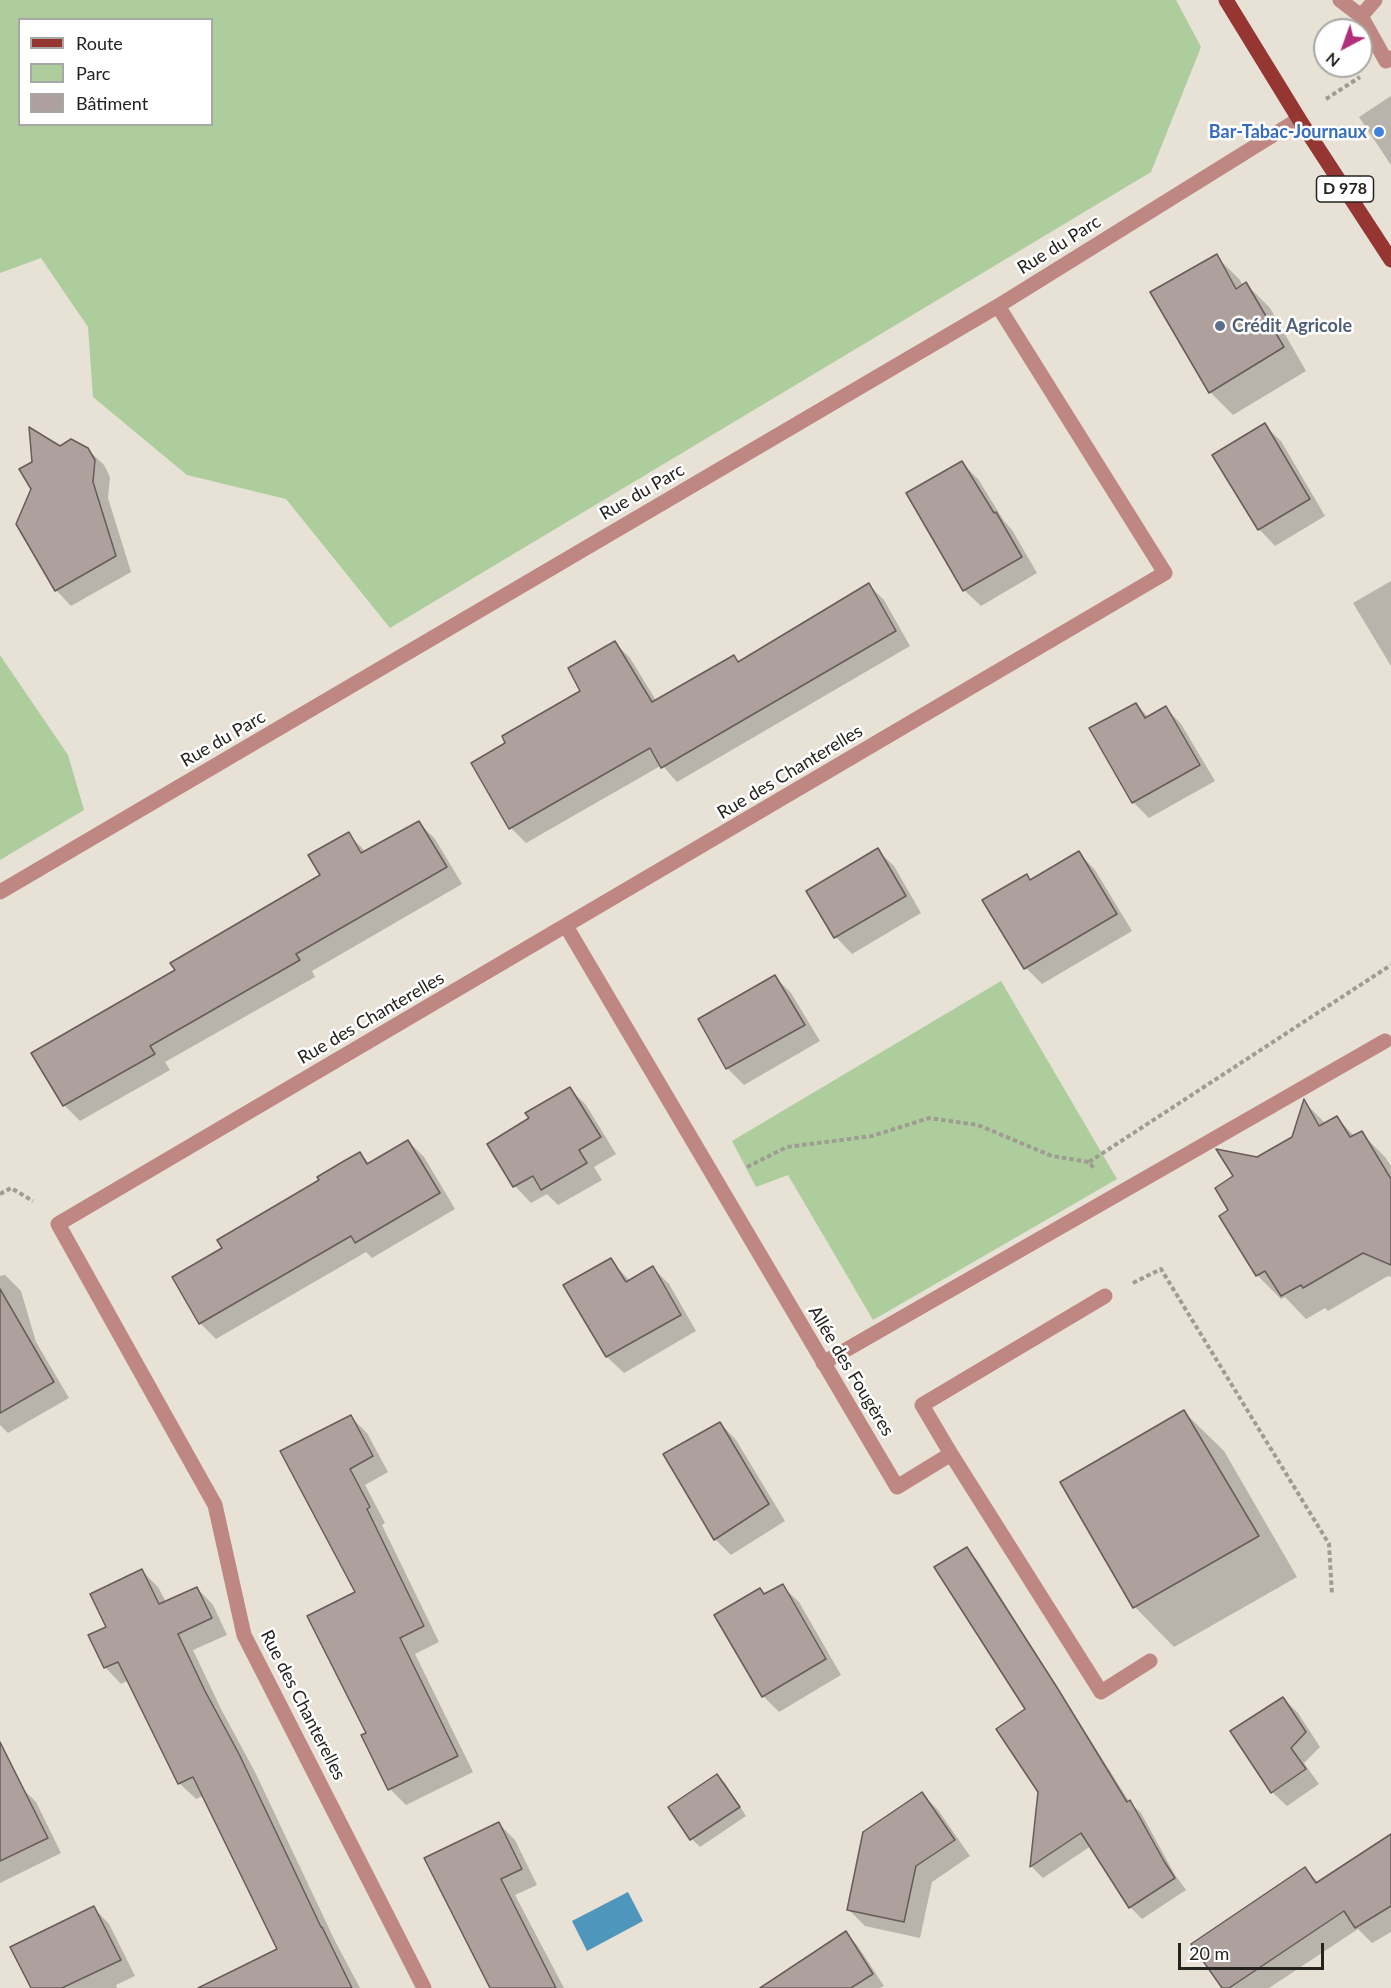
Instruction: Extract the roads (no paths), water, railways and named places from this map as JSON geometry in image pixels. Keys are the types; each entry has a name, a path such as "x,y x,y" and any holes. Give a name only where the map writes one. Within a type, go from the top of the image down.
{"main road":[{"name":"D 978","path":"1226,0 1299,119 1391,260"}],"street":[{"path":"1340,0 1361,16 1388,60"},
{"path":"1361,16 1375,0"},
{"name":"Rue du Parc","path":"0,892 998,306 1299,119"},
{"name":"Rue des Chanterelles","path":"424,1988 244,1635 215,1506 58,1224 1165,573 998,306"},
{"name":"Allée des Fougères","path":"566,926 897,1487 951,1454"},
{"path":"823,1362 1385,1041"},
{"path":"1105,1296 922,1405 1101,1692 1150,1661"}],"water":[{"path":"628,1892 643,1921 587,1951 572,1921"}],"place":[{"name":"Bar-Tabac-Journaux","path":"1379,132"},
{"name":"Crédit Agricole","path":"1220,326"}]}
